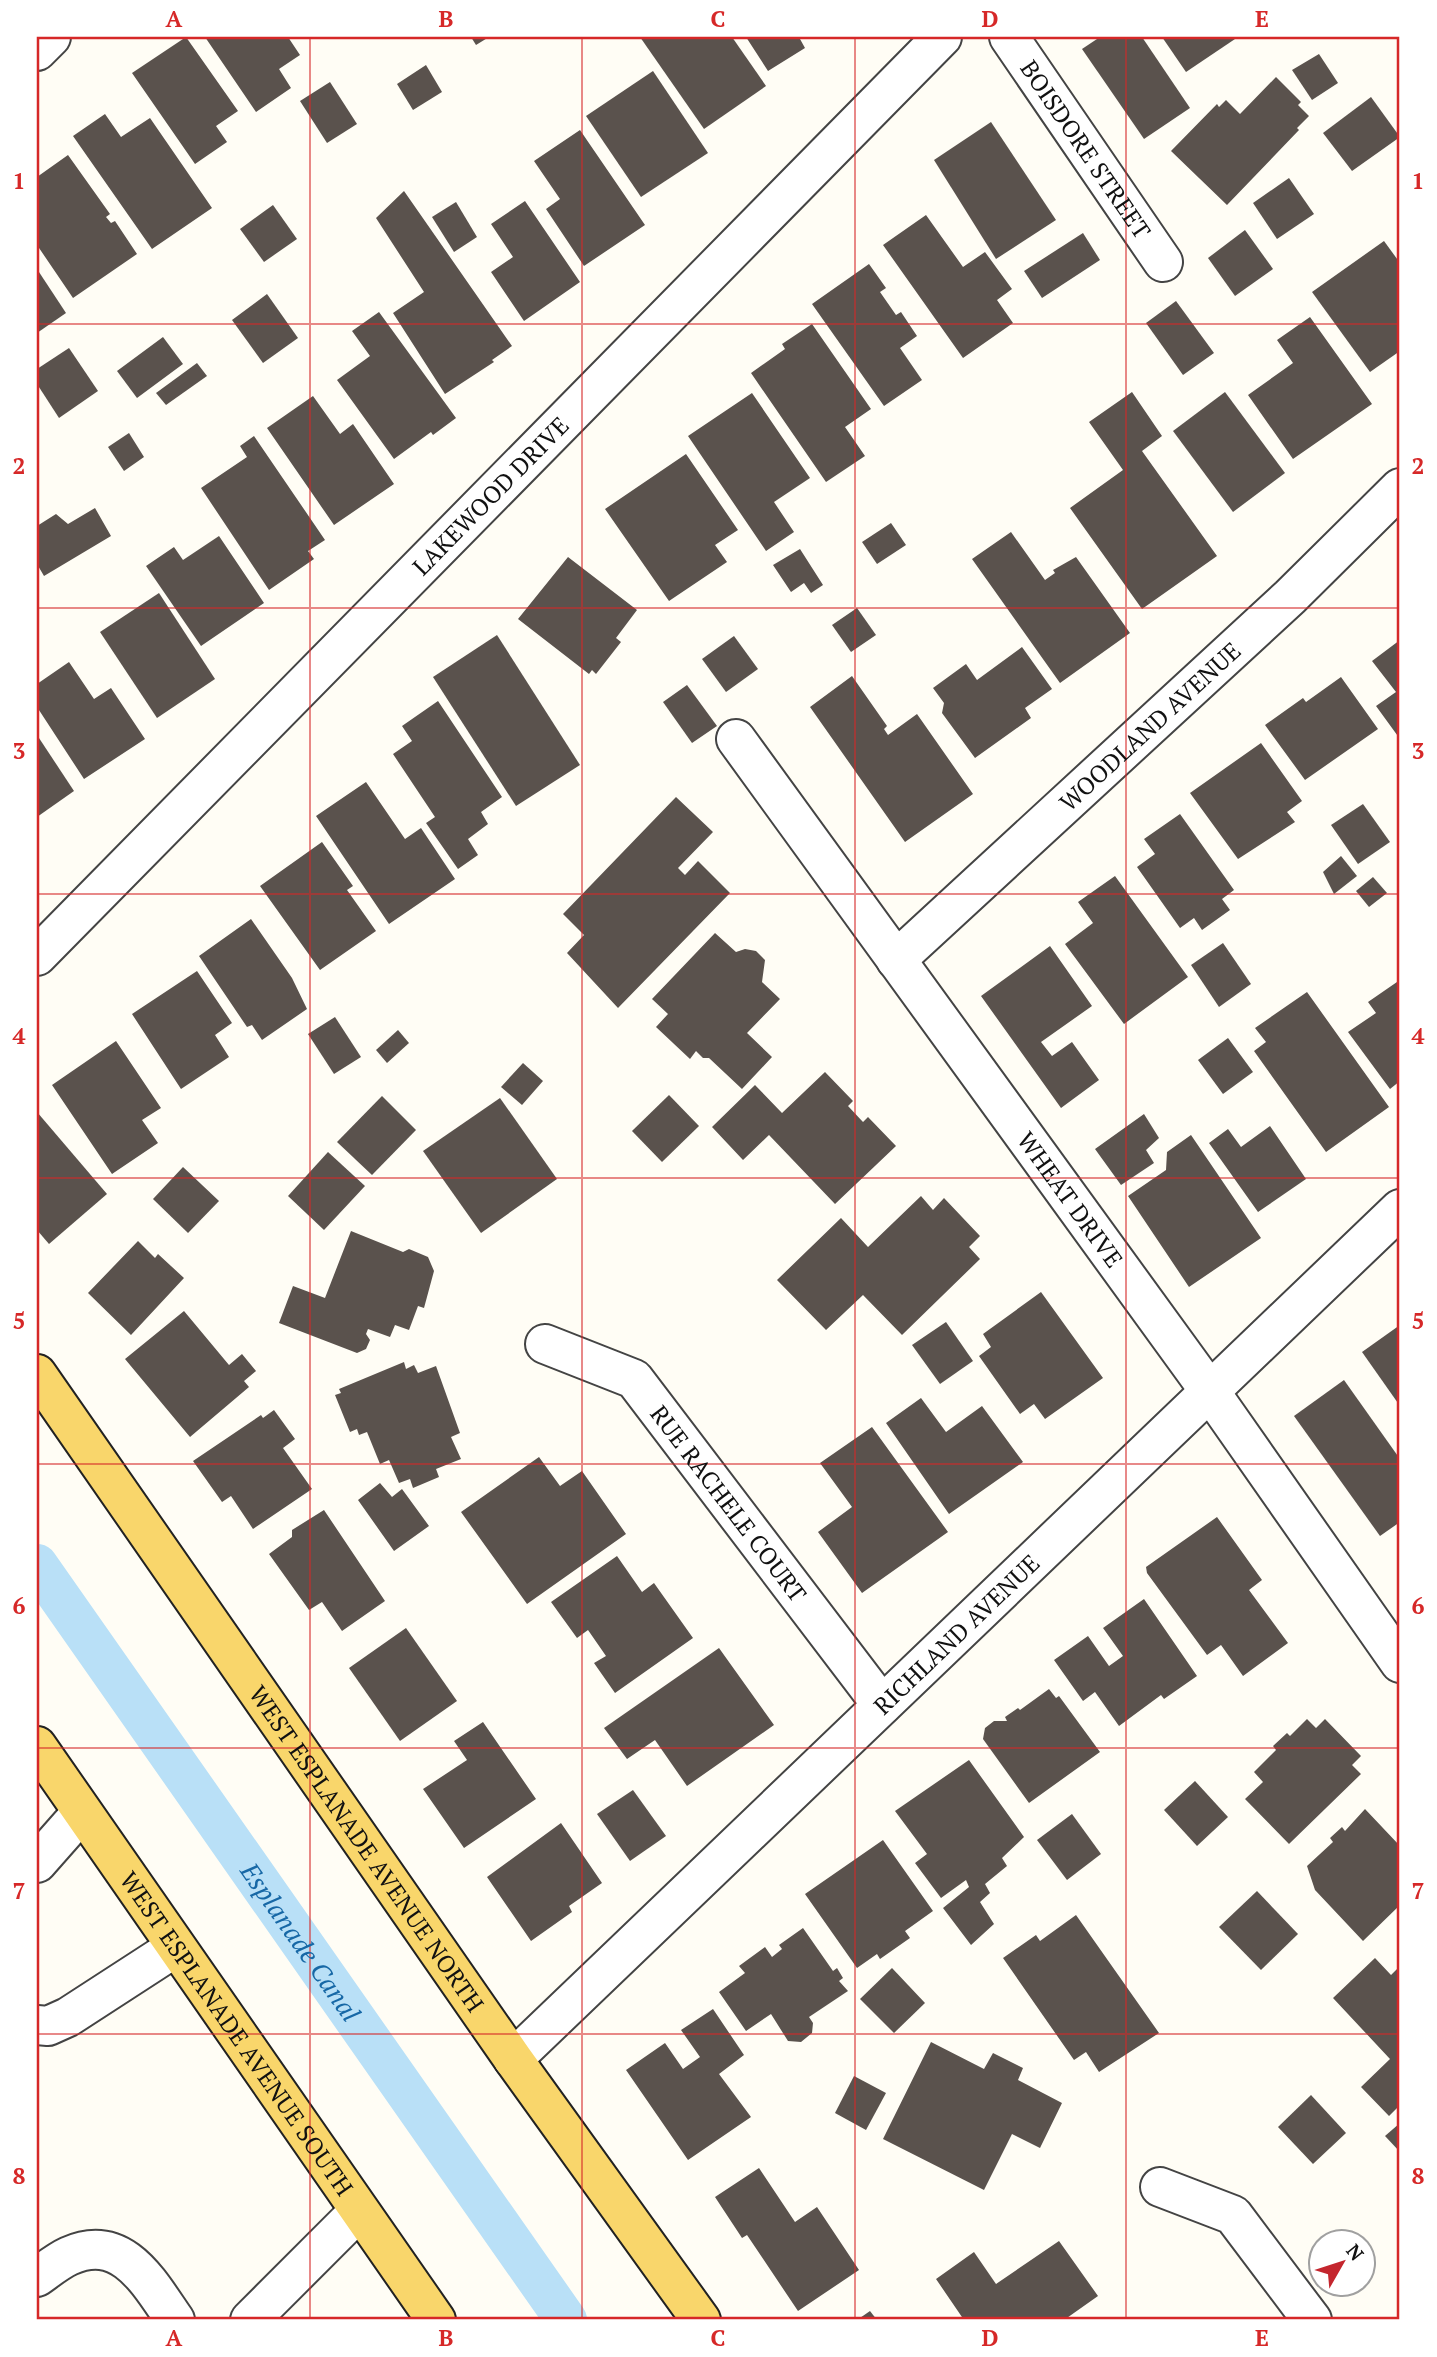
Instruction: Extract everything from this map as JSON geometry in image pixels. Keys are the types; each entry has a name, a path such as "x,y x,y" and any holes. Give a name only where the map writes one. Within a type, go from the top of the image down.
{"main road":[{"name":"WEST ESPLANADE AVENUE NORTH","path":"37,1374 513,2059 701,2320"},
{"name":"WEST ESPLANADE AVENUE SOUTH","path":"37,1746 436,2320"}],"street":[{"path":"37,51 51,37"},
{"name":"LAKEWOOD DRIVE","path":"37,956 942,37"},
{"name":"BOISDORE STREET","path":"1009,37 1163,262"},
{"name":"WOODLAND AVENUE","path":"896,960 1290,597 1400,488"},
{"name":"WHEAT DRIVE","path":"736,739 1211,1393 1400,1663"},
{"name":"RICHLAND AVENUE","path":"513,2059 1400,1209"},
{"name":"RUE RACHELE COURT","path":"545,1344 634,1379 882,1704"},
{"path":"37,1863 82,1811"},
{"path":"37,2025 48,2026 68,2017 176,1947"},
{"path":"1160,2187 1233,2216 1312,2320"},
{"path":"250,2320 359,2211"},
{"path":"37,2277 69,2256 96,2248 127,2258 175,2320"}],"building":[{"path":"186,37 238,111 216,126 227,142 195,164 132,73"},
{"path":"205,37 288,37 300,55 279,69 291,88 256,112"},
{"path":"471,37 489,37 476,45"},
{"path":"640,37 732,37 766,86 704,129"},
{"path":"746,37 804,37 800,39 805,48 768,71"},
{"path":"1100,37 1142,37 1190,108 1144,139 1082,49"},
{"path":"1162,37 1238,37 1186,72"},
{"path":"1319,54 1338,83 1312,100 1292,70"},
{"path":"426,65 442,92 413,110 397,84"},
{"path":"653,71 708,153 641,197 586,116"},
{"path":"1276,77 1301,102 1298,105 1309,116 1297,128 1299,130 1227,205 1171,151 1217,104 1219,107 1226,100 1240,114"},
{"path":"330,82 357,124 327,143 300,101"},
{"path":"1371,97 1400,137 1352,171 1323,133"},
{"path":"105,114 121,137 150,118 212,208 152,249 73,136"},
{"path":"991,122 1056,220 996,259 934,160"},
{"path":"580,130 645,225 584,266 546,209 560,199 534,161"},
{"path":"68,155 110,214 106,217 111,223 115,221 137,254 73,298 37,245 37,177"},
{"path":"1289,178 1314,214 1277,239 1253,203"},
{"path":"404,191 512,346 492,360 494,362 445,394 393,313 424,292 376,218"},
{"path":"525,201 580,282 524,321 491,272 513,257 491,224"},
{"path":"456,202 477,237 454,252 432,217"},
{"path":"273,205 297,239 264,262 240,229"},
{"path":"926,215 963,267 985,252 1012,289 997,300 1013,323 963,358 883,245"},
{"path":"1245,230 1273,269 1235,296 1208,258"},
{"path":"1083,233 1100,260 1042,298 1024,271"},
{"path":"1384,241 1400,263 1400,351 1370,372 1312,292"},
{"path":"869,264 886,288 880,292 896,315 901,312 917,336 900,348 922,380 884,406 812,304"},
{"path":"37,269 66,313 37,333"},
{"path":"267,294 298,338 263,363 232,320"},
{"path":"1176,301 1214,353 1183,375 1146,323"},
{"path":"379,312 456,418 433,435 431,432 394,459 337,380 370,356 352,331"},
{"path":"1310,317 1372,404 1293,459 1248,395 1293,363 1277,340"},
{"path":"812,324 871,409 845,427 865,456 826,482 751,373 785,349 782,344"},
{"path":"163,337 183,364 137,398 117,371"},
{"path":"69,348 98,391 59,418 37,384 37,369"},
{"path":"197,363 207,376 166,405 156,393"},
{"path":"1132,392 1162,436 1142,451 1217,556 1142,609 1070,508 1123,470 1089,422"},
{"path":"1225,392 1285,473 1233,512 1173,431"},
{"path":"752,393 810,478 774,502 794,532 766,551 688,436"},
{"path":"313,396 340,434 353,424 394,484 334,525 267,428"},
{"path":"129,433 144,457 124,471 108,447"},
{"path":"254,436 325,540 308,551 314,559 269,590 201,488 247,457 240,446"},
{"path":"686,454 738,530 715,545 727,562 669,601 605,509"},
{"path":"95,508 111,536 44,576 37,564 37,526 56,514 68,524"},
{"path":"891,523 906,545 877,564 862,542"},
{"path":"1011,532 1045,580 1055,573 1053,570 1076,557 1130,633 1060,683 972,559"},
{"path":"219,536 264,603 201,646 146,566 174,547 183,560"},
{"path":"800,549 823,585 811,593 804,583 791,592 773,565"},
{"path":"568,557 637,610 616,638 621,642 596,674 592,670 589,674 518,619"},
{"path":"159,593 215,679 157,718 100,632"},
{"path":"857,608 876,635 851,652 832,625"},
{"path":"497,635 580,765 516,806 433,677"},
{"path":"734,636 758,669 726,692 702,659"},
{"path":"1400,640 1400,739 1376,706 1396,692 1372,661"},
{"path":"1022,647 1052,689 1025,708 1031,718 975,758 942,713 944,703 933,688 966,664 977,680"},
{"path":"69,662 94,699 111,688 145,739 84,779 37,707 37,684"},
{"path":"852,676 887,726 884,729 888,735 917,714 973,794 905,842 810,707"},
{"path":"1341,677 1378,729 1305,780 1265,725 1303,698 1306,702"},
{"path":"687,685 717,726 692,743 663,702"},
{"path":"438,701 502,797 481,812 488,824 468,839 478,855 458,869 426,823 435,817 393,754 412,741 402,726"},
{"path":"37,735 74,791 37,817"},
{"path":"1261,743 1302,801 1287,812 1295,822 1238,859 1190,793"},
{"path":"366,782 405,839 421,828 455,879 389,924 316,816"},
{"path":"676,797 713,832 678,868 685,875 698,861 730,893 618,1008 567,953 584,935 563,914"},
{"path":"1363,804 1390,842 1358,864 1331,825"},
{"path":"1180,814 1234,890 1222,899 1230,910 1202,930 1194,918 1180,928 1137,867 1155,854 1144,839"},
{"path":"322,842 353,886 347,890 376,931 320,970 260,886"},
{"path":"1341,856 1357,876 1334,894 1323,872"},
{"path":"1115,876 1188,977 1124,1024 1065,944 1093,923 1078,902"},
{"path":"1373,877 1387,893 1369,907 1356,891"},
{"path":"251,919 292,978 307,1009 262,1040 252,1025 247,1027 199,956"},
{"path":"715,933 736,952 745,949 756,951 765,960 762,982 780,999 747,1033 772,1057 742,1089 709,1058 703,1058 696,1051 690,1059 656,1027 668,1014 652,999"},
{"path":"1223,943 1251,984 1219,1007 1191,965"},
{"path":"1050,946 1092,1006 1041,1042 1052,1056 1072,1042 1099,1080 1061,1108 981,996"},
{"path":"197,971 232,1023 215,1035 229,1057 181,1089 132,1014"},
{"path":"1397,982 1400,987 1400,1081 1390,1089 1348,1032 1376,1013 1368,1002"},
{"path":"1307,992 1389,1107 1326,1152 1254,1051 1266,1042 1255,1028"},
{"path":"335,1017 361,1057 334,1074 308,1034"},
{"path":"398,1030 409,1043 387,1063 376,1050"},
{"path":"1228,1038 1253,1072 1223,1094 1198,1060"},
{"path":"116,1041 161,1108 142,1120 158,1143 112,1174 52,1085"},
{"path":"523,1063 543,1081 522,1105 501,1087"},
{"path":"825,1072 853,1101 848,1106 863,1122 868,1117 896,1146 835,1204 769,1135 743,1160 712,1127 755,1085 782,1113"},
{"path":"669,1095 699,1126 662,1162 632,1131"},
{"path":"382,1096 416,1130 372,1175 337,1142"},
{"path":"500,1098 557,1179 481,1233 423,1151"},
{"path":"37,1112 107,1194 49,1244 37,1230"},
{"path":"1144,1114 1159,1138 1146,1150 1154,1163 1121,1185 1095,1149"},
{"path":"1270,1126 1306,1179 1258,1212 1209,1143 1228,1129 1241,1147"},
{"path":"1191,1135 1261,1238 1189,1287 1128,1196 1166,1170 1167,1152"},
{"path":"328,1152 365,1186 324,1230 288,1196"},
{"path":"183,1167 219,1201 188,1233 153,1199"},
{"path":"921,1196 933,1210 944,1198 980,1236 969,1247 980,1259 902,1335 863,1295 826,1330 777,1280 841,1218 868,1247"},
{"path":"351,1231 403,1252 409,1249 428,1257 434,1271 424,1308 418,1306 409,1330 395,1325 390,1337 368,1329 366,1334 370,1340 366,1349 357,1353 279,1323 293,1286 325,1298"},
{"path":"138,1241 155,1258 158,1254 184,1278 131,1335 88,1293"},
{"path":"1041,1292 1103,1378 1045,1419 1034,1404 1020,1414 979,1356 991,1347 983,1334"},
{"path":"184,1311 229,1365 242,1354 256,1371 244,1381 249,1387 190,1437 125,1359"},
{"path":"946,1322 973,1361 940,1384 912,1345"},
{"path":"1400,1325 1400,1406 1362,1352"},
{"path":"404,1362 406,1369 414,1365 418,1373 436,1366 460,1433 451,1437 461,1459 436,1469 439,1477 413,1488 410,1479 399,1483 389,1460 380,1464 367,1432 359,1435 357,1429 350,1432 335,1395 341,1393 339,1389"},
{"path":"1344,1380 1400,1459 1400,1522 1380,1536 1294,1416"},
{"path":"921,1398 946,1432 982,1406 1023,1462 949,1514 886,1423"},
{"path":"274,1410 295,1439 283,1448 312,1489 253,1529 231,1496 222,1502 193,1461 261,1415 263,1418"},
{"path":"872,1427 948,1532 862,1593 818,1532 852,1507 820,1463"},
{"path":"539,1457 560,1486 582,1471 626,1534 527,1604 461,1512"},
{"path":"380,1483 392,1497 402,1489 429,1526 394,1551 358,1500"},
{"path":"324,1510 385,1601 342,1631 322,1602 309,1610 269,1554 292,1537 292,1530"},
{"path":"1217,1517 1262,1580 1249,1590 1288,1643 1243,1676 1221,1645 1207,1655 1147,1573 1146,1567"},
{"path":"617,1556 642,1592 654,1583 693,1638 615,1693 594,1663 606,1656 588,1630 577,1638 551,1602"},
{"path":"1144,1599 1197,1676 1164,1699 1161,1695 1119,1726 1095,1692 1083,1701 1054,1660 1088,1636 1109,1666 1123,1656 1103,1628"},
{"path":"406,1628 457,1701 400,1741 349,1668"},
{"path":"719,1648 774,1725 687,1786 655,1740 627,1759 604,1728"},
{"path":"1049,1689 1056,1698 1059,1696 1100,1752 1029,1803 983,1739 985,1728 994,1721 1007,1721 1005,1717 1018,1708 1020,1710"},
{"path":"1307,1719 1316,1728 1325,1719 1361,1756 1352,1765 1361,1774 1289,1844 1245,1799 1263,1782 1254,1772 1276,1750 1273,1746 1287,1733 1290,1736"},
{"path":"483,1722 536,1799 464,1848 423,1789 467,1760 454,1741"},
{"path":"969,1760 1024,1837 1002,1858 1007,1866 985,1884 990,1893 980,1902 994,1924 971,1945 943,1908 969,1887 966,1880 941,1898 915,1863 927,1854 895,1811"},
{"path":"1195,1781 1228,1817 1197,1846 1164,1810"},
{"path":"633,1790 666,1836 630,1861 597,1814"},
{"path":"1365,1809 1400,1846 1400,1905 1363,1941 1315,1890 1307,1866 1333,1842 1330,1838 1342,1827 1345,1831"},
{"path":"1072,1814 1101,1854 1067,1880 1037,1840"},
{"path":"561,1823 602,1883 569,1906 572,1912 531,1941 487,1877"},
{"path":"883,1840 933,1911 905,1931 910,1938 880,1959 877,1954 857,1968 805,1894"},
{"path":"1257,1891 1298,1934 1261,1970 1219,1927"},
{"path":"1076,1915 1159,2033 1099,2072 1086,2052 1074,2060 1003,1958 1036,1935 1040,1941"},
{"path":"803,1928 833,1971 837,1968 843,1978 839,1981 848,1991 809,2017 813,2023 812,2033 801,2042 788,2041 771,2014 746,2031 719,1992 745,1973 739,1966 765,1947 772,1957 782,1949 779,1945"},
{"path":"1375,1958 1391,1975 1400,1966 1400,2105 1389,2116 1361,2087 1390,2059 1333,1998"},
{"path":"892,1968 925,2003 894,2033 860,1999"},
{"path":"713,2009 744,2055 719,2074 751,2117 688,2160 626,2070 665,2043 683,2069 700,2057 681,2030"},
{"path":"931,2042 984,2069 993,2053 1023,2068 1018,2080 1062,2103 1040,2148 1012,2134 984,2190 883,2139"},
{"path":"854,2076 886,2093 866,2130 835,2113"},
{"path":"1311,2095 1346,2133 1313,2164 1278,2127"},
{"path":"1400,2123 1400,2152 1385,2136"},
{"path":"759,2168 795,2222 817,2207 859,2270 798,2311 747,2235 742,2238 715,2197"},
{"path":"1059,2241 1098,2296 1064,2320 1000,2320 997,2317 993,2320 964,2320 936,2279 974,2252 996,2284"},
{"path":"870,2311 877,2320 857,2320"}],"waterway":[{"name":"Esplanade Canal","path":"37,1565 566,2320"}]}
